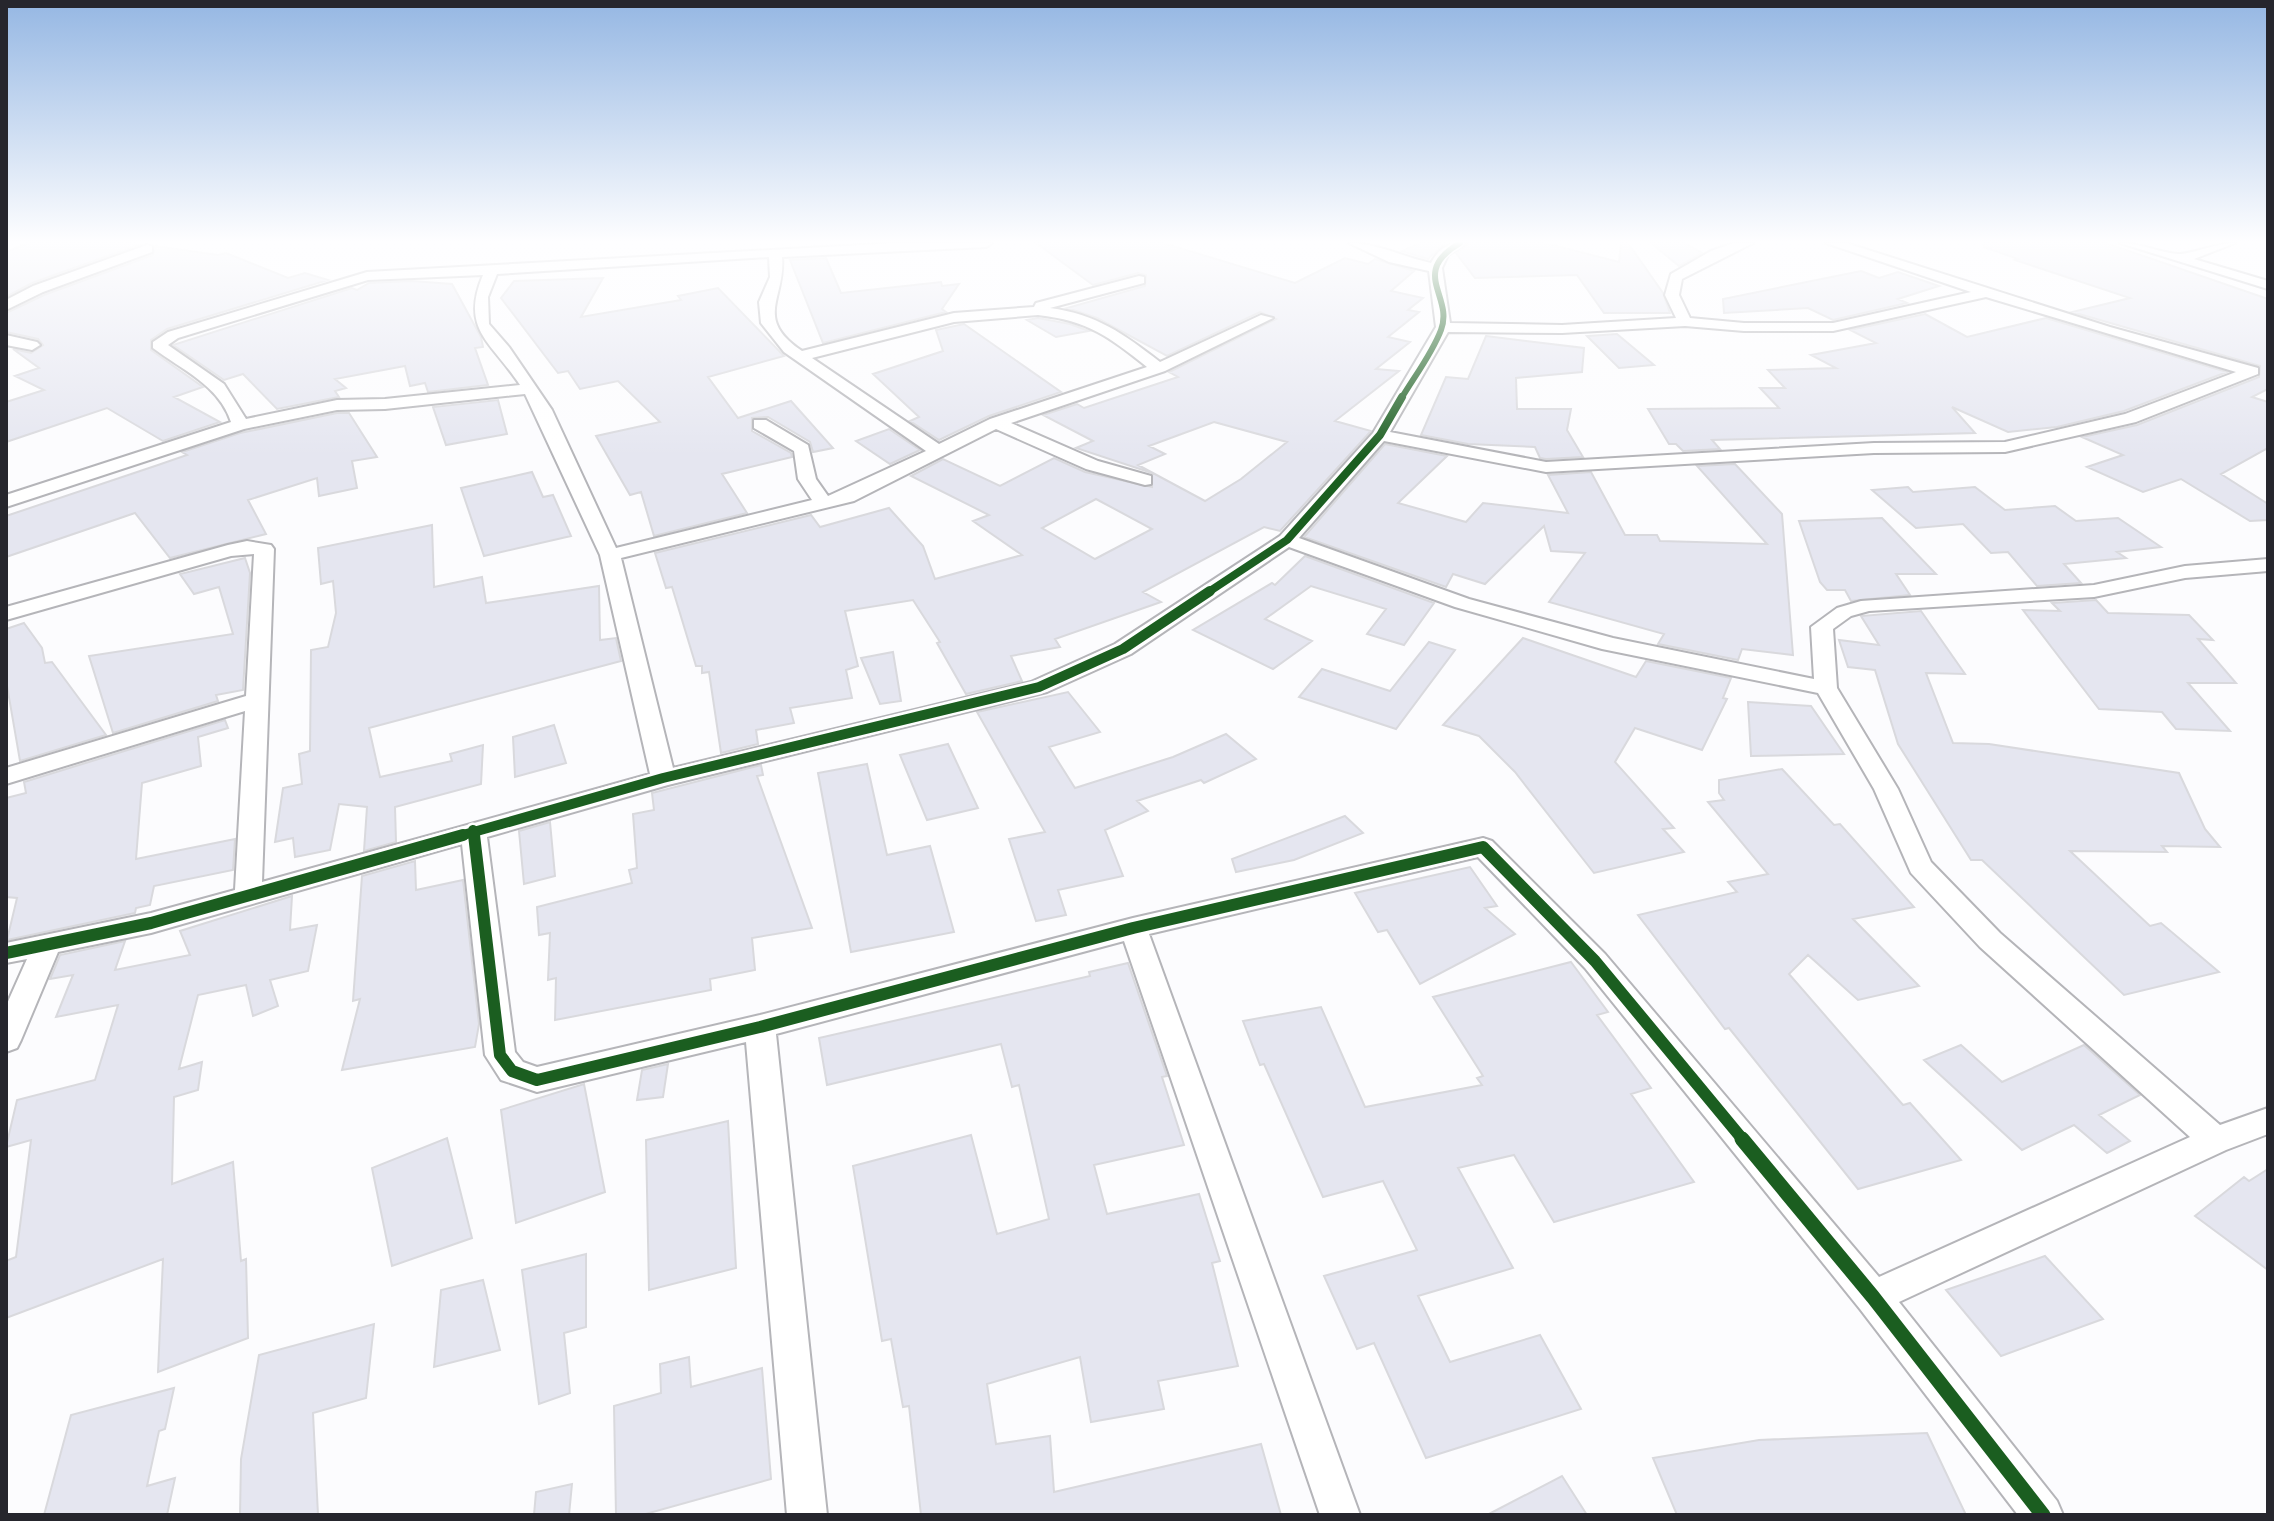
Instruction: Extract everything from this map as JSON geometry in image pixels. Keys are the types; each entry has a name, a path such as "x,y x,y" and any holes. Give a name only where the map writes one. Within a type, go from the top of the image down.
{"street":[{"path":"240,425 229,397 210,379 158,345 173,335 244,314"},
{"path":"482,314 482,325 531,389 610,555 663,778"},
{"path":"767,314 768,323 789,349 940,453"},
{"path":"800,356 896,329 1000,314"},
{"path":"1065,314 1104,325 1159,368"},
{"path":"6,953 151,923 663,778 1039,687 1123,649 1190,608 1287,540 1380,435 1443,327 1441,314"},
{"path":"1681,314 1685,322"},
{"path":"1443,327 1562,329 1685,322 1744,327 1833,327 1891,314"},
{"path":"1380,435 1546,467 1874,448 1959,450 2005,447 2130,418 2252,371 2056,314"},
{"path":"610,555 847,497 996,423 1159,368 1266,318"},
{"path":"6,340 32,345"},
{"path":"6,501 240,425 337,405 385,404 531,389"},
{"path":"996,423 1092,465 1145,480"},
{"path":"760,424 802,449 807,479 823,503"},
{"path":"1287,540 1462,603 1610,644 1826,688"},
{"path":"6,614 228,551 264,549 248,896"},
{"path":"2215,1140 1990,940 1920,867 1886,789 1826,688 1822,627 1844,612 1868,605 2094,591 2185,572 2268,565"},
{"path":"6,776 259,699"},
{"path":"473,830 500,1055 512,1071 537,1080 760,1027 1133,928 1483,847 1595,961 1873,1297 2043,1515"},
{"path":"1133,928 1340,1515"},
{"path":"6,1040 47,945"},
{"path":"760,1027 807,1515"},
{"path":"1873,1297 2215,1140 2268,1121"}],"building":[{"path":"6,314 216,314 167,329 151,340 151,350 203,387 174,397 220,422 163,441 107,408 6,442 6,402 44,390 15,376 39,368 13,349 31,353 43,345 38,339 6,332"},
{"path":"270,314 468,314 481,337 483,347 475,348 488,385 428,392 425,383 410,386 405,366 335,379 346,388 335,391 339,397 277,409 243,374 224,380 173,345"},
{"path":"513,314 583,314 581,317 599,314 743,314 784,356 708,377 738,418 791,401 833,448 813,452 810,442 768,417 752,418 752,431 791,453 792,457 722,474 747,513 654,536 641,492 630,495 596,436 660,422 618,381 580,389 568,371 558,373"},
{"path":"811,314 938,314 823,343"},
{"path":"1085,314 1256,314 1167,356"},
{"path":"1265,314 1417,314 1388,337 1410,342 1376,369 1399,371 1335,421 1371,431 1280,531 1264,527 1143,592 1161,602 1055,639 1060,647 1011,656 1022,681 966,694 937,643 940,642 913,600 845,611 858,666 846,670 852,698 790,708 794,723 756,730 758,744 721,753 709,672 702,673 702,666 696,666 672,587 666,588 655,553 811,515 820,527 889,508 923,546 935,579 1022,555 973,521 989,515 911,476 943,459 1000,486 1054,458 1085,472 1152,487 1152,473 1076,448 1093,441 1043,415 1077,404 1084,408 1178,377 1169,372 1276,319","holes":["1214,422 1287,442 1241,479 1205,501 1138,465 1165,454 1149,446","1096,499 1152,529 1095,559 1042,528"]},
{"path":"1820,314 1859,314 1833,320"},
{"path":"1925,314 1967,337 2046,318 2227,372 2124,411 2057,427 2008,432 1952,407 1975,433 1712,440 1720,449 1683,451 1676,444 1669,444 1648,409 1779,408 1760,388 1785,388 1768,370 1836,368 1811,355 1876,343 1850,330"},
{"path":"2079,314 2268,314 2268,389 2252,397 2268,402 2268,448 2221,474 2268,504 2268,520 2250,521 2181,479 2143,492 2087,467 2123,455 2082,437 2137,425 2259,377 2260,366"},
{"path":"1038,318 1089,331 1056,337 1027,320"},
{"path":"964,324 1061,392 989,416 939,440 910,421 919,417 873,374 943,351 936,330"},
{"path":"1617,334 1654,365 1619,368 1587,336"},
{"path":"1486,336 1584,348 1582,372 1516,378 1517,409 1571,409 1567,430 1583,457 1546,459 1540,458 1535,447 1468,444 1421,435 1446,377 1468,379"},
{"path":"498,400 507,434 446,445 433,407"},
{"path":"349,413 377,457 352,461 357,488 319,496 317,478 248,500 266,534 170,558 135,513 6,557 6,516 187,455 182,452 240,433"},
{"path":"889,429 920,450 890,464 856,441"},
{"path":"1385,444 1447,456 1398,503 1466,522 1483,503 1568,513 1548,475 1591,472 1625,535 1657,535 1660,541 1767,544 1697,466 1735,464 1782,514 1793,655 1742,649 1738,660 1658,644 1664,634 1549,602 1585,553 1551,551 1544,526 1485,584 1453,574 1446,587 1304,537"},
{"path":"532,472 543,497 553,495 571,536 484,556 461,488"},
{"path":"1908,487 1913,492 1975,487 2005,510 2055,506 2076,521 2118,518 2161,547 2117,552 2126,558 2064,564 2081,583 2037,586 2008,552 1991,553 1963,524 1916,528 1872,490"},
{"path":"1882,518 1936,574 1896,574 1910,595 1851,601 1845,590 1827,590 1820,582 1799,521"},
{"path":"432,525 434,587 482,577 486,603 599,586 600,640 616,638 621,661 369,728 380,777 452,761 450,754 483,745 481,784 395,807 396,842 364,851 367,807 339,804 330,850 295,857 293,838 275,842 283,788 302,784 299,754 310,751 311,650 328,647 336,613 333,581 321,584 318,548"},
{"path":"1305,556 1434,603 1404,645 1367,634 1386,609 1311,586 1265,619 1312,641 1273,669 1193,630 1272,583 1275,585"},
{"path":"245,558 250,573 243,690 216,695 218,701 113,733 89,656 233,634 219,587 194,594 180,574"},
{"path":"2096,600 2108,613 2189,615 2213,640 2198,639 2236,683 2188,683 2230,731 2176,729 2162,712 2099,709 2023,610 2060,611 2052,603"},
{"path":"1921,611 1965,674 1926,673 1953,743 1989,744 2179,773 2205,829 2220,847 2162,846 2167,852 2070,851 2150,926 2161,923 2219,972 2124,995 1982,860 1971,860 1898,744 1875,670 1848,667 1839,640 1879,645 1861,616"},
{"path":"24,623 42,648 45,663 52,662 106,735 20,761 6,680 6,629"},
{"path":"1523,638 1636,677 1646,661 1731,678 1723,698 1727,699 1702,750 1635,728 1615,762 1674,828 1663,829 1684,852 1594,873 1515,772 1479,736 1443,725"},
{"path":"1429,642 1455,650 1396,729 1299,697 1322,669 1390,691"},
{"path":"893,652 901,701 880,704 861,658"},
{"path":"1068,692 1100,732 1049,747 1075,788 1173,757 1226,734 1256,759 1204,783 1201,780 1137,801 1148,811 1105,830 1123,876 1058,890 1066,915 1036,921 1009,839 1045,832 977,712"},
{"path":"1748,702 1811,706 1844,754 1751,756"},
{"path":"225,720 228,728 198,737 201,766 142,783 136,859 235,839 233,870 154,886 150,905 136,908 135,913 7,940 17,898 6,897 6,798 26,793 24,782"},
{"path":"554,725 566,763 515,777 513,737"},
{"path":"948,744 978,808 927,820 900,755"},
{"path":"867,764 887,855 930,846 954,932 851,952 818,773"},
{"path":"761,765 763,775 757,776 812,928 752,938 755,970 710,979 711,990 555,1020 556,978 548,980 550,933 539,935 537,907 632,883 629,870 637,868 633,814 654,810 652,793"},
{"path":"1782,769 1834,825 1840,824 1914,907 1853,919 1919,986 1858,1000 1808,955 1789,974 1903,1105 1910,1103 1961,1160 1858,1189 1729,1028 1725,1029 1638,915 1737,892 1728,882 1768,874 1708,802 1724,800 1719,793 1719,780"},
{"path":"1345,816 1363,833 1294,860 1236,872 1232,859"},
{"path":"550,822 555,876 524,884 519,831"},
{"path":"415,861 416,890 463,880 479,1024 475,1047 342,1070 360,999 353,1001 362,876"},
{"path":"1470,867 1497,906 1485,908 1515,934 1420,984 1387,930 1378,932 1355,893"},
{"path":"292,896 290,930 317,925 308,971 270,980 278,1006 253,1016 246,985 198,995 179,1069 202,1062 198,1090 174,1097 172,1184 233,1162 241,1261 246,1259 248,1338 158,1372 163,1259 6,1318 6,1261 16,1257 31,1140 6,1147 17,1100 95,1080 118,1005 56,1017 73,975 50,979 60,955 125,941 115,970 190,955 180,931"},
{"path":"1571,962 1608,1012 1597,1015 1651,1088 1631,1094 1694,1182 1554,1222 1514,1155 1458,1168 1513,1268 1418,1296 1450,1362 1540,1335 1581,1409 1426,1458 1374,1343 1357,1349 1324,1276 1417,1250 1383,1181 1323,1197 1264,1064 1260,1065 1243,1021 1321,1007 1365,1107 1482,1085 1477,1078 1483,1076 1433,997"},
{"path":"1128,963 1167,1076 1162,1077 1184,1145 1094,1165 1107,1214 1199,1194 1220,1261 1212,1263 1238,1366 1158,1381 1164,1409 1091,1422 1080,1357 987,1384 996,1444 1050,1436 1054,1492 1261,1444 1281,1515 921,1515 909,1406 903,1407 891,1339 882,1341 853,1166 971,1135 997,1234 1049,1219 1019,1085 1012,1087 1001,1044 827,1085 819,1038 1090,976 1089,972"},
{"path":"1961,1045 2002,1082 2084,1045 2140,1095 2099,1115 2130,1141 2107,1153 2074,1125 2022,1150 1924,1060"},
{"path":"668,1064 663,1097 637,1100 642,1070"},
{"path":"584,1084 605,1192 516,1223 501,1110"},
{"path":"728,1121 736,1268 649,1290 646,1140"},
{"path":"447,1138 472,1238 392,1266 372,1168"},
{"path":"2268,1169 2268,1270 2195,1216 2244,1177 2249,1181"},
{"path":"586,1254 586,1327 564,1333 570,1393 539,1404 522,1270"},
{"path":"2045,1256 2103,1319 2001,1356 1946,1290"},
{"path":"483,1280 500,1350 434,1367 441,1290"},
{"path":"374,1324 366,1398 313,1413 318,1515 240,1515 241,1459 259,1355"},
{"path":"689,1357 691,1387 762,1368 771,1479 642,1515 616,1515 614,1406 661,1393 660,1364"},
{"path":"174,1388 165,1429 159,1431 147,1486 175,1478 167,1515 44,1515 71,1415"},
{"path":"1927,1433 1966,1515 1677,1515 1653,1458 1759,1440"},
{"path":"1562,1476 1587,1515 1487,1515"},
{"path":"572,1484 569,1515 534,1515 536,1492"}],"cycle path":[{"path":"6,953 151,923 663,778 1039,687 1123,649 1287,540 1380,435 1443,327 1441,314"},
{"path":"473,830 500,1055 512,1071 537,1080 760,1027 1133,928 1483,847 1595,961 1873,1297 2043,1515"}]}
